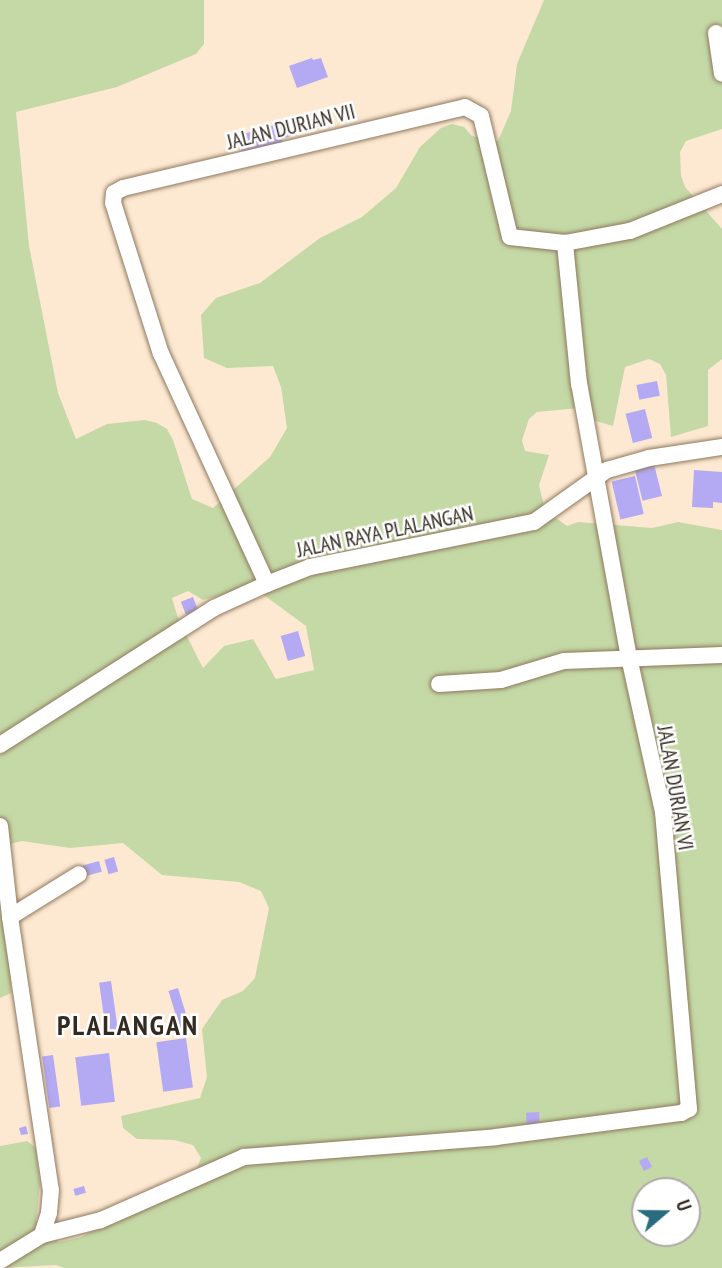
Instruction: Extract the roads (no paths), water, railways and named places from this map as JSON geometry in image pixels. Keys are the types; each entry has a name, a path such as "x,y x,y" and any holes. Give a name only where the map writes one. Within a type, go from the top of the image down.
{"street":[{"path":"716,33 722,74"},
{"name":"JALAN DURIAN VII","path":"267,584 161,354 113,203 114,193 122,188 465,107 475,110 484,125 507,235 565,243"},
{"path":"596,477 579,384 565,243 630,230 722,194"},
{"name":"JALAN RAYA PLALANGAN","path":"0,745 214,608 267,584 310,567 534,522 607,470 649,458 722,447"},
{"name":"JALAN DURIAN VI","path":"42,1235 101,1220 244,1157 496,1137 681,1113 689,1109 663,812 629,658 596,477"},
{"path":"439,684 501,680 564,661 722,655"},
{"path":"0,825 10,917 51,1191 49,1213 42,1235 0,1261"},
{"path":"10,917 79,874"}],"district":[{"name":"PLALANGAN","path":"128,1025"}]}
